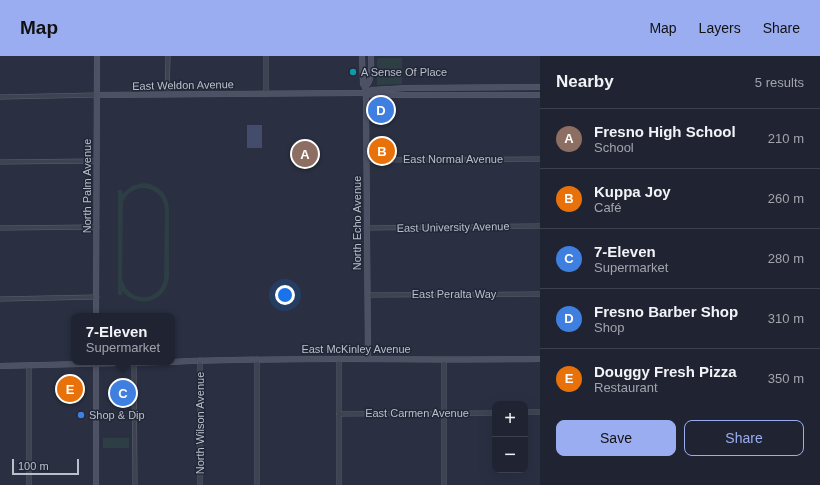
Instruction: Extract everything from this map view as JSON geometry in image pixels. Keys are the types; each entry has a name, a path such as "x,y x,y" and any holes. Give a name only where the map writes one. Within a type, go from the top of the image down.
{"street":[{"name":"North Palm Avenue","path":"96,56 96,313"},
{"path":"167,95 168,56"},
{"path":"266,56 266,94"},
{"path":"362,56 363,84 365,86 368,84 370,77 371,56"},
{"name":"North Echo Avenue","path":"365,86 368,359"},
{"name":"East Weldon Avenue","path":"365,93 372,90 540,87"},
{"path":"442,88 442,95"},
{"path":"494,88 494,95"},
{"name":"East Weldon Avenue","path":"0,97 365,93 372,95 540,95"},
{"name":"East Normal Avenue","path":"366,160 540,158"},
{"path":"0,162 97,161"},
{"name":"East University Avenue","path":"366,228 540,226"},
{"path":"0,228 97,227"},
{"name":"East Peralta Way","path":"367,295 540,294"},
{"path":"0,299 97,297"},
{"path":"339,358 339,485"},
{"name":"East McKinley Avenue","path":"175,362 200,360 339,358 444,360 540,359"},
{"path":"257,359 257,485"},
{"name":"North Wilson Avenue","path":"200,360 200,485"},
{"path":"444,360 444,485"},
{"path":"0,366 71,364"},
{"path":"29,365 29,485"},
{"path":"96,365 96,485"},
{"path":"134,365 135,485"},
{"path":"528,412 540,412"},
{"name":"East Carmen Avenue","path":"339,414 492,413"}],"shaded area":[{"path":"402,58 402,84 377,85 377,59"},
{"path":"143,183 153,185 158,188 167,199 169,209 169,276 167,285 158,297 144,301 129,297 122,291 122,295 118,295 118,190 122,190 122,194 132,186","holes":["143,188 152,190 161,197 165,209 164,280 161,288 155,294 149,297 142,297 129,291 124,285 122,276 123,202 126,196 133,190"]},
{"path":"103,438 129,438 129,448 103,448"}],"water":[{"path":"247,125 262,125 262,148 247,148"}],"place":[{"name":"A Sense Of Place","path":"353,72"},
{"name":"Fresno Barber Shop","path":"381,110"},
{"name":"Kuppa Joy","path":"382,151"},
{"name":"Fresno High School","path":"305,154"},
{"name":"Douggy Fresh Pizza","path":"70,389"},
{"name":"7-Eleven","path":"123,393"},
{"name":"Shop & Dip","path":"81,415"}]}
